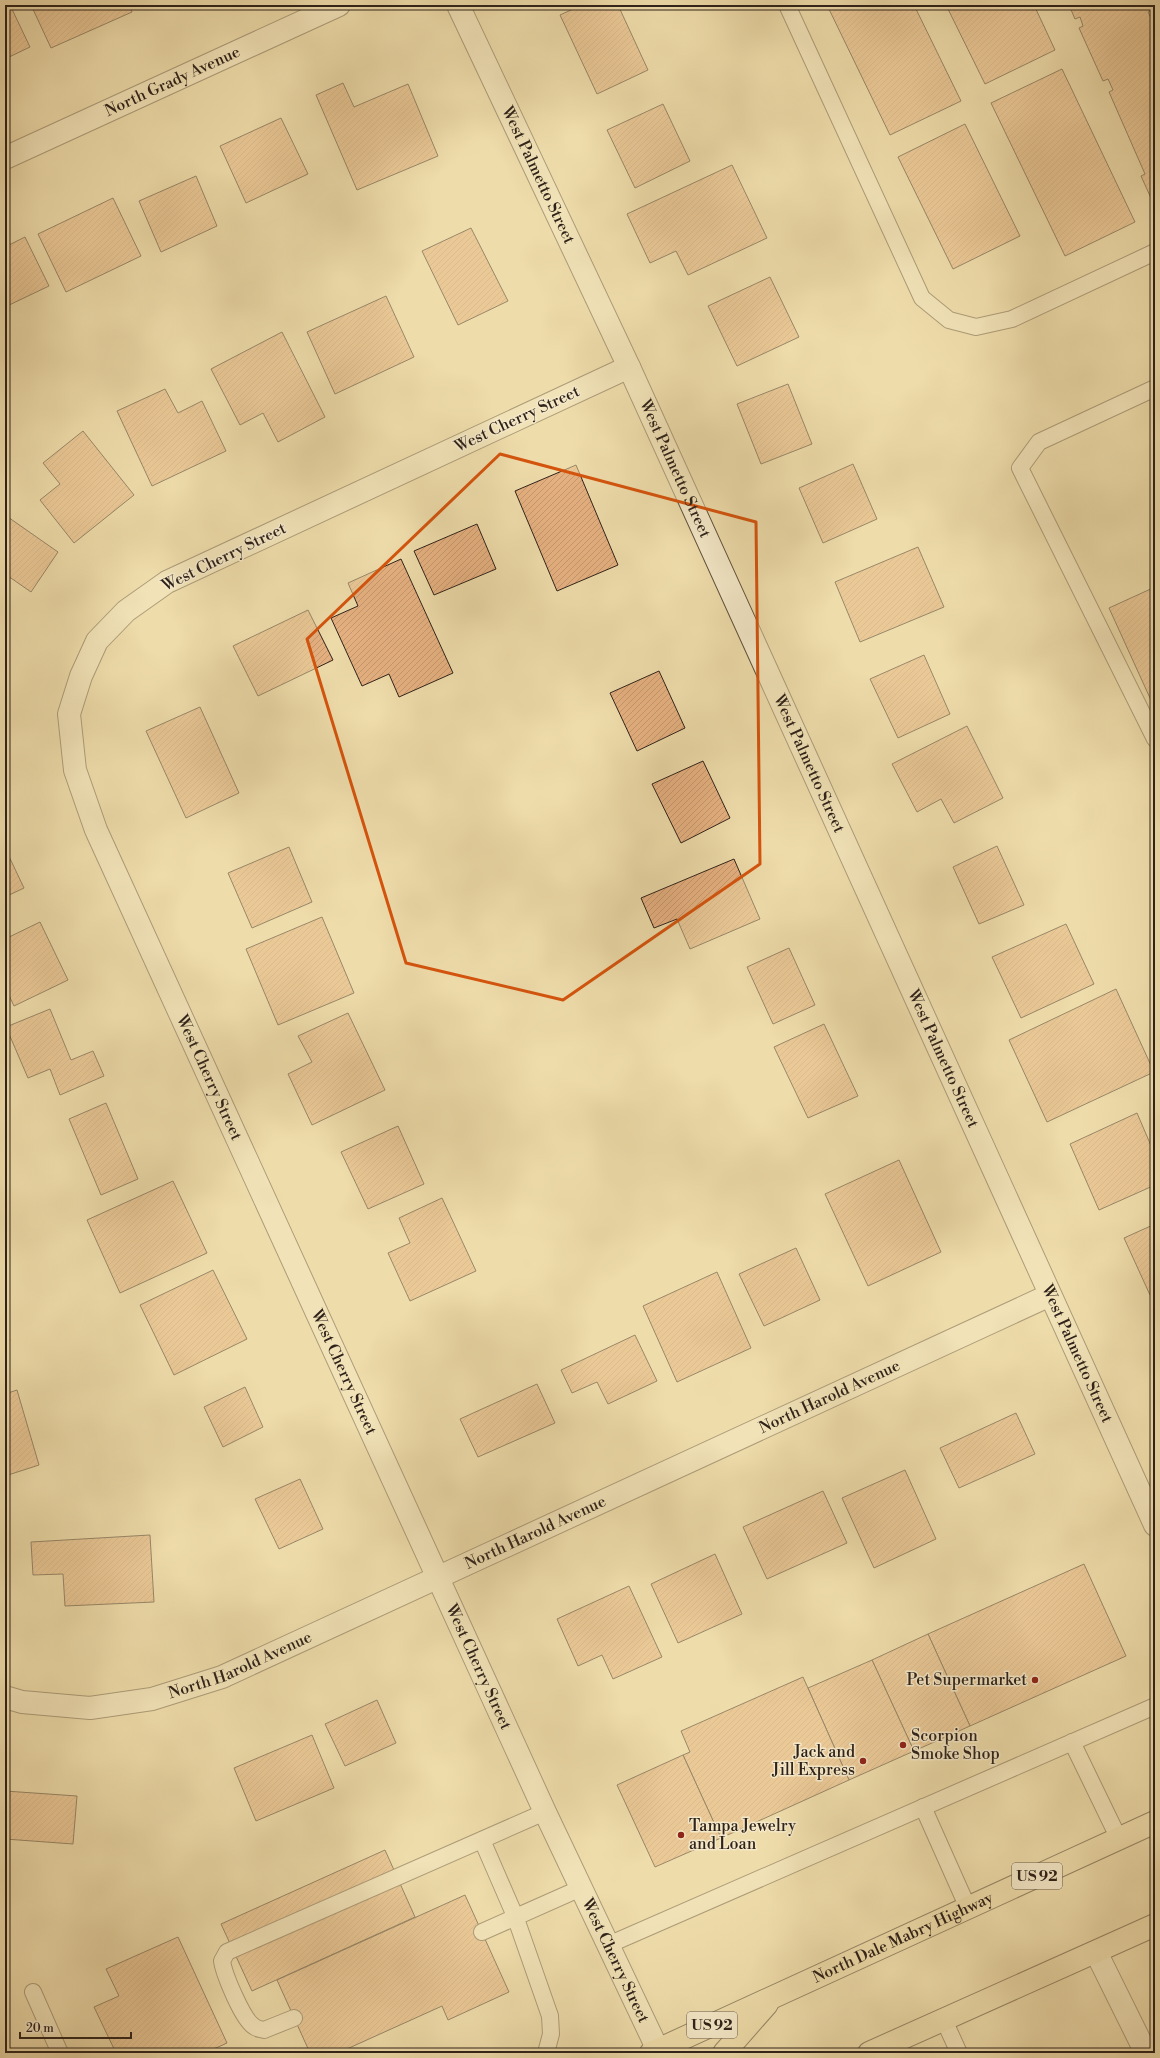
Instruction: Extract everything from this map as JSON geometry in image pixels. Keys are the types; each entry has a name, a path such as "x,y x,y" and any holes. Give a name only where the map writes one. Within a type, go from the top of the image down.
{"main road":[{"name":"North Dale Mabry Highway","path":"655,2052 1155,1822"},
{"path":"869,2053 1155,1926"},
{"path":"724,2053 773,1997"}],"street":[{"name":"North Grady Avenue","path":"5,158 339,5"},
{"name":"West Palmetto Street","path":"458,5 629,367 1155,1525"},
{"name":"West Cherry Street","path":"629,367 167,582 126,611 97,641 81,676 70,714 75,770 96,830 439,1577 545,1812 608,1945 655,2052"},
{"name":"North Harold Avenue","path":"5,1696 22,1702 90,1708 152,1699 222,1677 1050,1295"},
{"path":"1096,1952 1146,2053"}],"lane":[{"path":"787,5 922,298 949,320 976,327 1012,319 1155,252"},
{"path":"1155,388 1040,442 1020,468 1155,739"},
{"path":"608,1945 1155,1706"},
{"path":"1072,1742 1119,1839"},
{"path":"923,1807 968,1908"},
{"path":"294,2018 264,2030 254,2027 246,2018 224,1973 222,1961 227,1952 545,1812"},
{"path":"482,1840 514,1916 550,2016 551,2034 546,2053"},
{"path":"482,1932 514,1916 581,1888"},
{"path":"33,1992 60,2053"},
{"path":"944,2020 959,2053"}],"highlighted area":[{"path":"500,454 756,522 760,864 563,1000 406,963 307,639"}],"building":[{"path":"5,5 10,5 30,47 5,59"},
{"path":"31,5 129,5 132,12 51,48"},
{"path":"582,5 618,5 648,70 597,94 560,15"},
{"path":"827,5 914,5 961,101 890,135"},
{"path":"946,5 1034,5 1055,50 985,84"},
{"path":"1069,5 1152,5 1154,9 1148,12 1154,24 1155,23 1155,207 1141,176 1145,174 1109,92 1113,90 1108,79 1103,81 1079,28 1083,26 1080,17 1075,19"},
{"path":"1062,69 1135,222 1065,256 991,103"},
{"path":"343,83 354,107 408,84 438,156 357,190 316,95"},
{"path":"663,104 690,161 635,188 607,130"},
{"path":"281,118 308,174 246,203 220,146"},
{"path":"965,124 1020,236 953,269 898,157"},
{"path":"732,165 767,238 688,275 676,251 650,263 627,214"},
{"path":"196,176 217,226 161,252 139,201"},
{"path":"113,198 141,256 66,292 38,234"},
{"path":"471,228 508,301 458,325 422,251"},
{"path":"25,237 49,286 5,307 5,247"},
{"path":"770,277 799,337 737,366 708,306"},
{"path":"386,296 414,357 335,394 307,332"},
{"path":"282,332 325,417 278,442 263,413 240,425 211,369"},
{"path":"788,384 812,444 761,464 737,404"},
{"path":"165,389 178,413 202,401 226,451 152,486 117,411"},
{"path":"83,431 134,495 74,543 40,500 60,484 43,463"},
{"path":"853,464 877,519 823,543 799,488"},
{"path":"576,465 618,565 557,591 515,491"},
{"path":"5,515 58,552 31,592 8,576 5,580"},
{"path":"477,524 496,569 434,595 414,551"},
{"path":"918,547 944,607 860,642 835,582"},
{"path":"401,559 453,673 399,697 389,674 362,686 331,618 358,606 348,583"},
{"path":"1155,587 1155,709 1109,608"},
{"path":"308,610 333,660 258,696 233,646"},
{"path":"924,655 950,714 898,738 870,679"},
{"path":"659,671 685,728 637,751 610,693"},
{"path":"200,707 239,793 186,818 146,731"},
{"path":"967,726 1003,798 954,823 941,799 917,812 892,764"},
{"path":"703,761 730,818 681,843 652,784"},
{"path":"997,846 1024,905 979,924 953,867"},
{"path":"289,847 312,902 252,928 228,873"},
{"path":"5,848 24,888 5,897"},
{"path":"734,859 760,919 690,949 677,919 654,928 641,898"},
{"path":"322,917 354,993 278,1025 246,949"},
{"path":"40,922 68,980 14,1006 5,987 5,939"},
{"path":"1066,924 1094,984 1021,1018 992,957"},
{"path":"789,948 815,1005 773,1024 747,967"},
{"path":"1116,989 1154,1072 1047,1122 1009,1040"},
{"path":"50,1009 71,1060 93,1051 104,1076 60,1095 50,1069 28,1078 6,1027"},
{"path":"348,1013 385,1090 312,1125 288,1074 312,1062 298,1036"},
{"path":"824,1024 858,1096 808,1118 774,1047"},
{"path":"106,1103 138,1179 101,1195 69,1119"},
{"path":"1137,1113 1155,1155 1155,1185 1099,1210 1070,1144"},
{"path":"398,1126 424,1184 368,1209 341,1152"},
{"path":"899,1160 941,1252 868,1286 825,1194"},
{"path":"173,1181 207,1253 120,1293 87,1220"},
{"path":"442,1198 476,1271 410,1301 388,1253 410,1243 399,1218"},
{"path":"1155,1224 1155,1293 1150,1295 1124,1238"},
{"path":"796,1248 820,1300 764,1326 739,1274"},
{"path":"213,1270 247,1339 174,1375 140,1305"},
{"path":"717,1272 751,1348 677,1382 643,1306"},
{"path":"5,1331 10,1341 5,1344"},
{"path":"635,1335 657,1381 608,1404 597,1382 572,1393 561,1370"},
{"path":"537,1384 555,1423 478,1457 460,1419"},
{"path":"245,1387 263,1427 223,1447 204,1407"},
{"path":"17,1390 39,1465 5,1476 5,1394"},
{"path":"1016,1413 1035,1454 959,1488 940,1448"},
{"path":"905,1470 936,1539 874,1568 842,1498"},
{"path":"300,1479 323,1529 279,1549 255,1499"},
{"path":"823,1491 847,1543 767,1579 743,1527"},
{"path":"150,1535 154,1602 65,1606 63,1574 33,1575 31,1542"},
{"path":"715,1554 742,1614 678,1643 651,1584"},
{"path":"1084,1564 1126,1656 970,1726 928,1634"},
{"path":"629,1586 662,1657 613,1679 602,1655 578,1666 557,1619"},
{"path":"928,1634 970,1726 914,1751 872,1660"},
{"path":"872,1660 914,1751 849,1780 808,1688"},
{"path":"803,1677 849,1780 721,1838 683,1755 690,1752 681,1731"},
{"path":"377,1700 396,1743 345,1766 325,1724"},
{"path":"312,1735 334,1788 256,1821 234,1768"},
{"path":"683,1755 721,1838 655,1867 617,1785"},
{"path":"5,1791 77,1796 73,1844 5,1839"},
{"path":"385,1850 415,1917 252,1991 221,1924"},
{"path":"465,1895 509,1992 448,2020 442,2006 338,2053 310,2053 277,1980"},
{"path":"178,1937 227,2043 205,2053 116,2053 94,2007 119,1996 106,1969"}],"place":[{"name":"Pet Supermarket","path":"1035,1680"},
{"name":"Scorpion Smoke Shop","path":"903,1745"},
{"name":"Jack and Jill Express","path":"863,1761"},
{"name":"Tampa Jewelry and Loan","path":"681,1835"}]}
